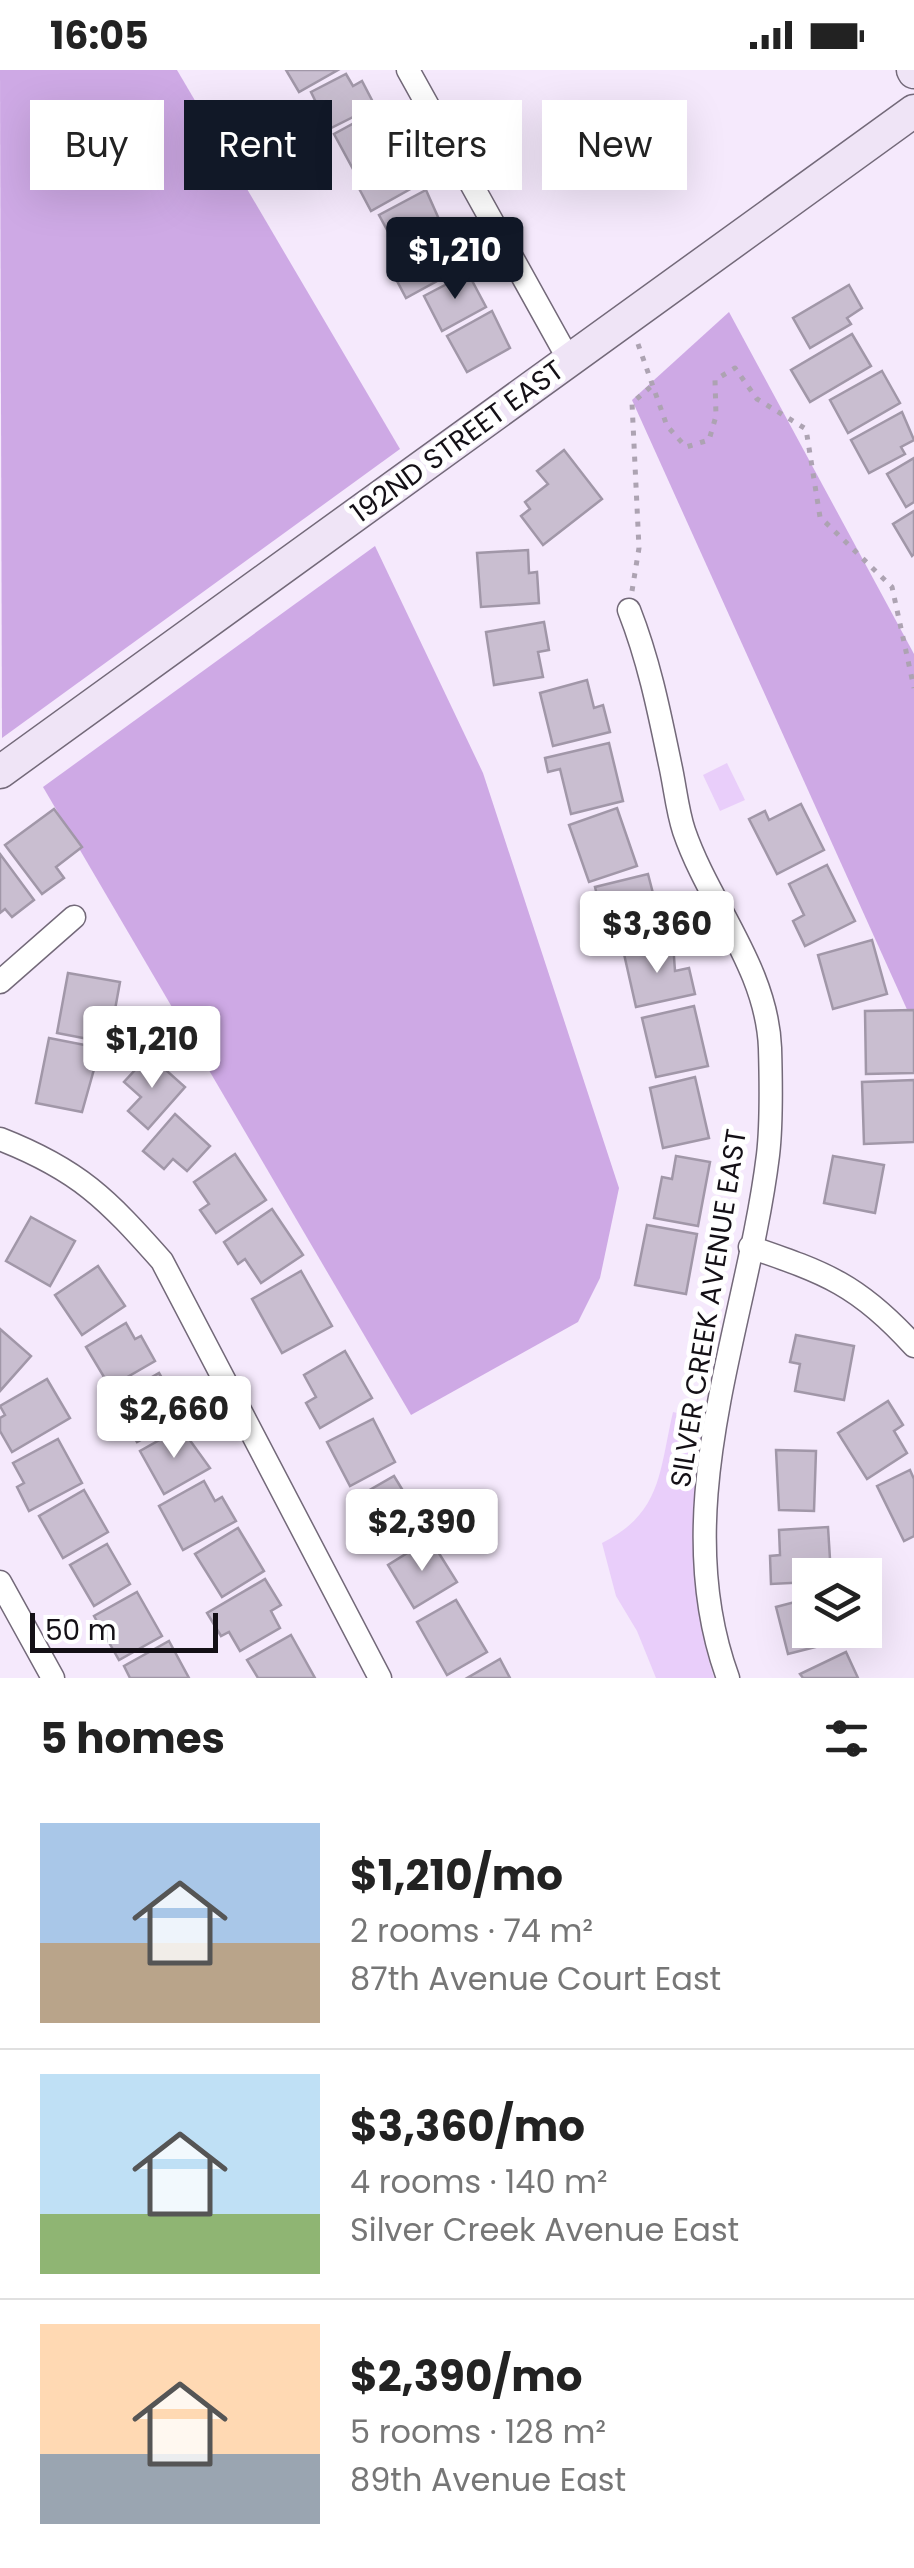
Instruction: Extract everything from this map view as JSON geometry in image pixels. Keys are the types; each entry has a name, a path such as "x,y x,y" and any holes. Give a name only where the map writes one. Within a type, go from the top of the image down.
{"street":[{"path":"408,70 569,360"},
{"name":"192ND STREET EAST","path":"0,772 914,111"},
{"name":"SILVER CREEK AVENUE EAST","path":"630,610 650,662 684,830 750,968 766,1012 770,1046 768,1153 714,1434 704,1537 708,1595 728,1678"},
{"path":"0,982 74,917"},
{"path":"0,1139 68,1170 132,1223 162,1261 380,1678"},
{"path":"750,1247 835,1277 880,1308 914,1346"},
{"path":"0,1582 54,1678"}],"path":[{"path":"627,319 667,426 686,447 709,440 716,416 715,380 735,368 757,399 806,430 820,516 892,587 914,688"},
{"path":"630,610 639,548 632,404 654,384"}],"shaded area":[{"path":"0,70 177,70 195,100 184,100 184,190 248,190 400,449 2,738"},
{"path":"729,312 914,654 914,1025 632,400"},
{"path":"375,546 483,773 619,1188 600,1278 578,1322 411,1415 43,787"},
{"path":"727,763 745,800 720,811 703,775"},
{"path":"673,1412 704,1419 697,1581 705,1645 714,1678 656,1678 637,1631 616,1596 602,1543 622,1531 647,1504 660,1472"}],"building":[{"path":"286,70 338,70 299,92"},
{"path":"346,74 353,86 362,81 372,100 352,100 352,118 332,128 332,100 315,100 311,92"},
{"path":"352,124 352,167 334,134"},
{"path":"360,190 408,190 371,211"},
{"path":"426,190 442,226 398,250 379,215"},
{"path":"444,233 468,264 406,298 396,279 408,273 399,258"},
{"path":"468,273 486,307 442,331 424,296"},
{"path":"849,285 862,308 847,318 851,324 810,348 793,318"},
{"path":"492,311 510,348 467,372 447,336"},
{"path":"852,334 871,366 810,402 791,370"},
{"path":"882,371 900,403 848,433 830,400"},
{"path":"902,412 914,440 901,447 905,454 869,473 851,440"},
{"path":"564,450 602,499 543,545 521,516 530,509 525,502 548,484 537,471"},
{"path":"914,458 914,502 906,507 887,474"},
{"path":"914,511 914,554 912,556 893,524"},
{"path":"528,550 529,573 537,572 539,603 481,607 477,553"},
{"path":"544,622 549,650 538,652 543,677 494,685 486,632"},
{"path":"587,680 594,708 603,705 610,732 553,746 540,693"},
{"path":"609,743 623,801 571,814 560,769 548,772 545,758"},
{"path":"801,804 824,850 777,874 749,819 765,811 769,820"},
{"path":"617,808 637,866 589,882 569,825"},
{"path":"54,809 82,847 56,867 64,878 42,894 5,845"},
{"path":"0,854 34,900 12,917 5,909 0,913"},
{"path":"827,865 855,921 805,946 793,921 804,915 789,884"},
{"path":"648,874 655,901 643,904 651,936 609,946 595,887"},
{"path":"872,940 887,994 833,1009 818,955"},
{"path":"673,943 675,971 689,968 695,994 636,1007 624,954"},
{"path":"68,973 120,982 109,1043 57,1033"},
{"path":"694,1006 708,1066 656,1077 642,1018"},
{"path":"914,1010 914,1073 866,1074 865,1011"},
{"path":"49,1038 100,1048 82,1112 36,1103"},
{"path":"149,1055 185,1087 148,1129 128,1111 141,1097 124,1082"},
{"path":"695,1077 709,1138 663,1148 650,1088"},
{"path":"914,1080 914,1142 864,1144 862,1082"},
{"path":"175,1114 210,1146 187,1171 173,1159 164,1169 143,1151"},
{"path":"235,1154 266,1200 216,1233 200,1210 209,1204 194,1182"},
{"path":"676,1156 710,1162 698,1226 654,1218 662,1177 672,1179"},
{"path":"833,1156 884,1165 875,1213 824,1203"},
{"path":"272,1209 303,1255 261,1283 245,1259 238,1264 224,1242"},
{"path":"31,1217 75,1241 50,1286 6,1261"},
{"path":"647,1225 697,1234 686,1294 635,1285"},
{"path":"98,1266 125,1306 82,1335 55,1295"},
{"path":"301,1271 332,1326 282,1353 252,1299"},
{"path":"126,1323 135,1339 141,1336 155,1361 110,1387 86,1347"},
{"path":"0,1329 31,1356 0,1391"},
{"path":"796,1335 854,1346 844,1400 795,1391 800,1364 790,1362"},
{"path":"345,1351 372,1398 320,1428 306,1403 316,1397 304,1375"},
{"path":"159,1373 184,1416 137,1442 112,1400"},
{"path":"47,1379 70,1418 12,1452 0,1431 0,1418 5,1415 0,1406"},
{"path":"888,1401 903,1425 894,1431 907,1453 867,1479 838,1433"},
{"path":"373,1419 395,1462 350,1486 327,1442"},
{"path":"181,1428 210,1468 164,1494 140,1451"},
{"path":"58,1439 82,1483 29,1511 17,1487 24,1483 13,1463"},
{"path":"776,1450 816,1451 814,1511 779,1510"},
{"path":"910,1470 914,1479 914,1536 904,1541 877,1486"},
{"path":"394,1476 411,1504 419,1499 434,1524 385,1552 354,1499"},
{"path":"204,1481 215,1501 222,1497 236,1521 183,1550 159,1506"},
{"path":"84,1490 108,1532 63,1558 39,1516"},
{"path":"828,1527 830,1558 792,1558 792,1583 771,1584 770,1556 780,1555 779,1530"},
{"path":"238,1528 264,1571 222,1597 195,1554"},
{"path":"430,1539 457,1582 414,1608 388,1565"},
{"path":"107,1544 130,1584 94,1606 70,1565"},
{"path":"265,1579 281,1605 271,1611 280,1628 240,1651 229,1632 221,1636 207,1613"},
{"path":"137,1592 162,1636 119,1660 94,1616"},
{"path":"456,1600 487,1652 447,1675 417,1622"},
{"path":"792,1603 792,1648 812,1648 788,1654 776,1607"},
{"path":"291,1635 315,1678 258,1678 247,1660"},
{"path":"169,1641 189,1678 130,1678 124,1666"},
{"path":"846,1652 858,1678 803,1678 800,1674"},
{"path":"500,1659 510,1678 467,1678"}]}
